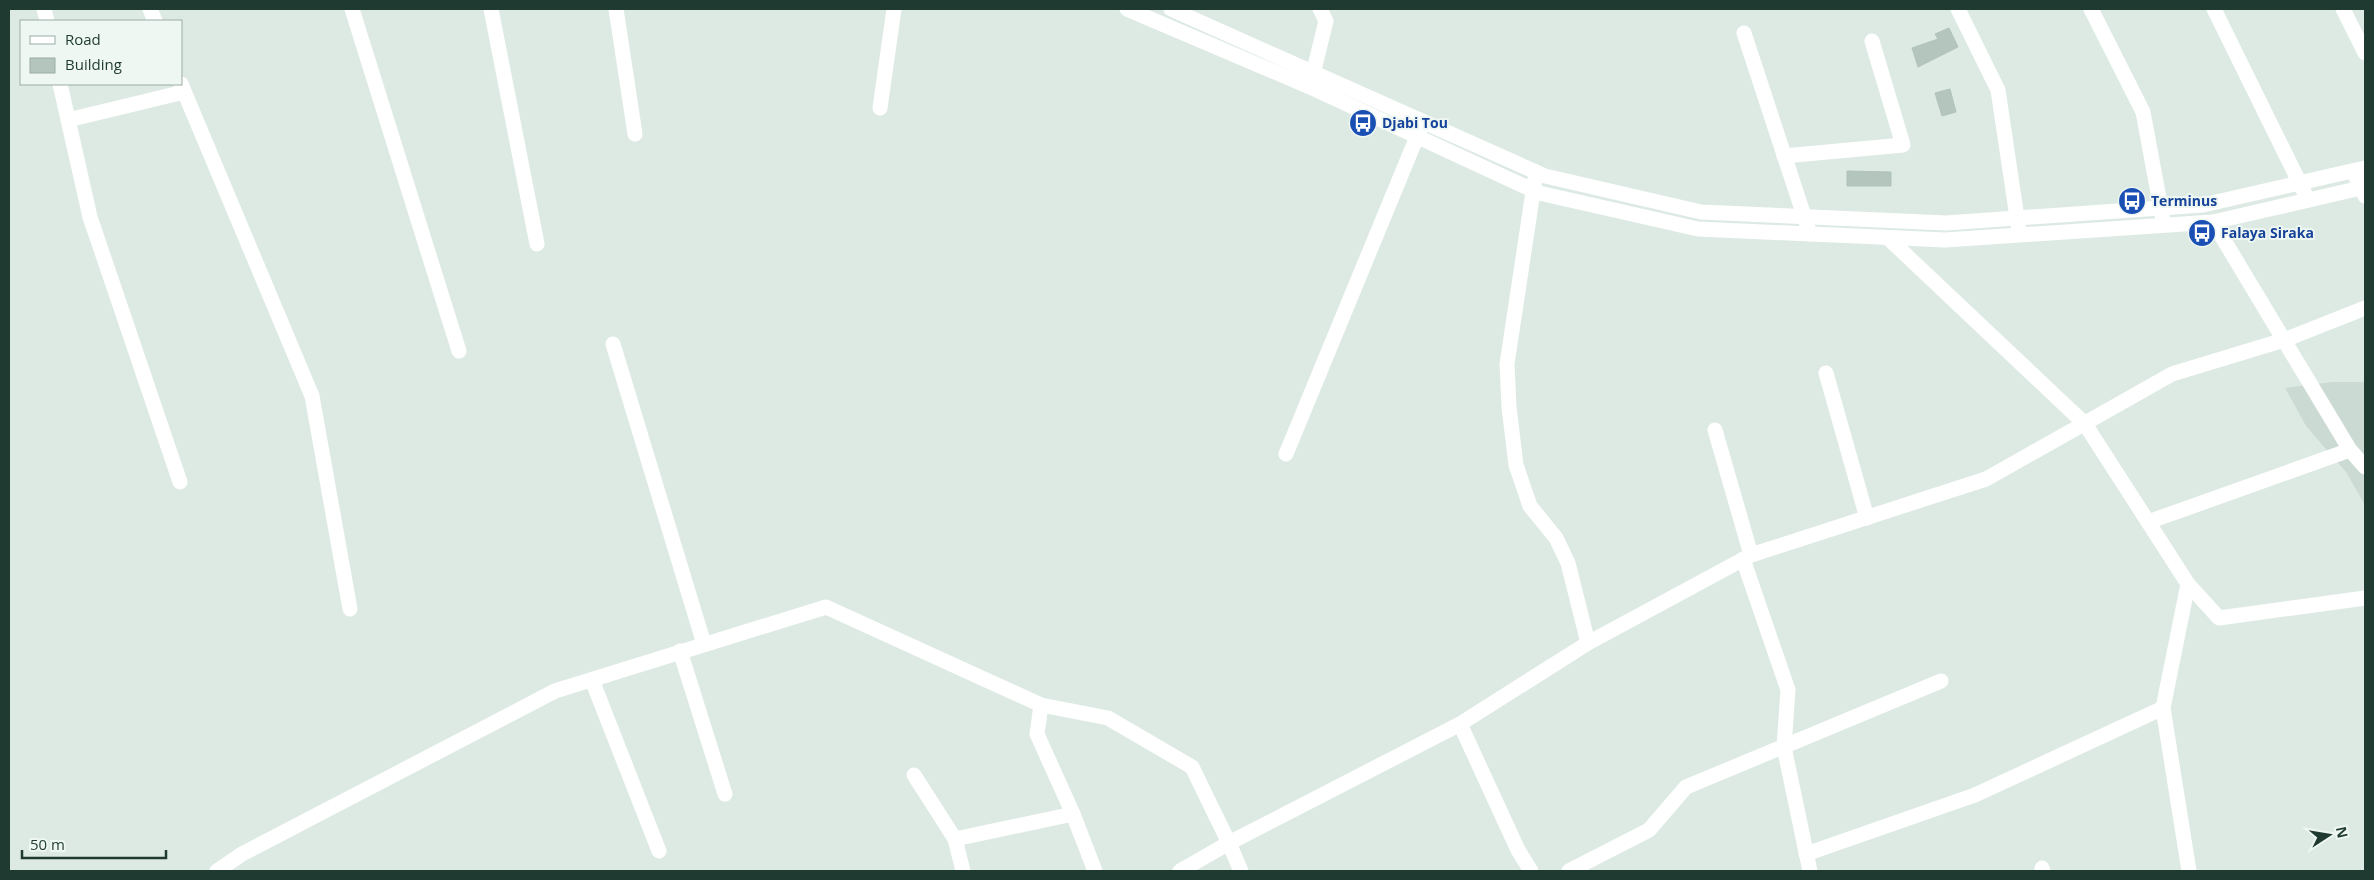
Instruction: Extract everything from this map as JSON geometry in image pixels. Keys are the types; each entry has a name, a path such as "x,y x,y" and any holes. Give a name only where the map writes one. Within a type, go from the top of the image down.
{"street":[{"path":"352,9 459,351"},
{"path":"490,9 537,244"},
{"path":"616,9 635,134"},
{"path":"880,108 894,9"},
{"path":"1132,10 1312,80 1423,122 1545,176 1701,212 1946,223 2203,205 2359,169 2364,190 2308,200 2213,222 1945,240 1698,229 1533,190 1417,136 1312,80 1171,9"},
{"path":"1312,80 1326,21 1320,9"},
{"path":"1958,9 1998,90 2020,235"},
{"path":"2091,9 2143,112 2164,225"},
{"path":"2214,9 2308,200"},
{"path":"2343,9 2360,31 2365,53"},
{"path":"1744,32 1810,234"},
{"path":"1784,156 1902,145 1872,41"},
{"path":"60,85 90,217 180,482"},
{"path":"68,120 183,88 312,396 350,608"},
{"path":"1286,454 1423,122"},
{"path":"1536,172 1507,364 1516,466 1530,506 1556,538 1568,562 1588,643"},
{"path":"2203,205 2350,450 2365,467"},
{"path":"1888,238 2085,424 2188,584 2219,618 2365,598"},
{"path":"1180,871 1229,843 1460,724 1588,643 1747,557 1986,479 2172,374 2284,340 2365,308"},
{"path":"614,344 704,644"},
{"path":"1826,373 1867,518"},
{"path":"1715,430 1747,557 1788,690 1784,747 1810,871"},
{"path":"2148,522 2350,450"},
{"path":"2188,584 2163,708 2189,871"},
{"path":"217,871 242,854 555,691 826,607 1041,705 1108,718 1192,767 1241,871"},
{"path":"680,651 724,794"},
{"path":"592,680 659,851"},
{"path":"1569,871 1649,830 1686,787 1941,681"},
{"path":"1041,705 1036,734 1073,814 1095,871"},
{"path":"1806,854 1975,796 2163,708"},
{"path":"1460,724 1518,850 1531,871"},
{"path":"914,775 955,839 963,871"},
{"path":"955,839 1073,814"}],"shaded area":[{"path":"2332,382 2365,382 2365,505 2346,472 2306,426 2285,388"}],"building":[{"path":"1949,28 1958,47 1918,67 1912,48 1938,39 1935,34"},
{"path":"1950,89 1956,112 1942,116 1935,93"},
{"path":"1847,171 1891,172 1891,186 1847,186"}],"place":[{"name":"Djabi Tou","path":"1363,123"},
{"name":"Terminus","path":"2132,201"},
{"name":"Falaya Siraka","path":"2202,233"}]}
